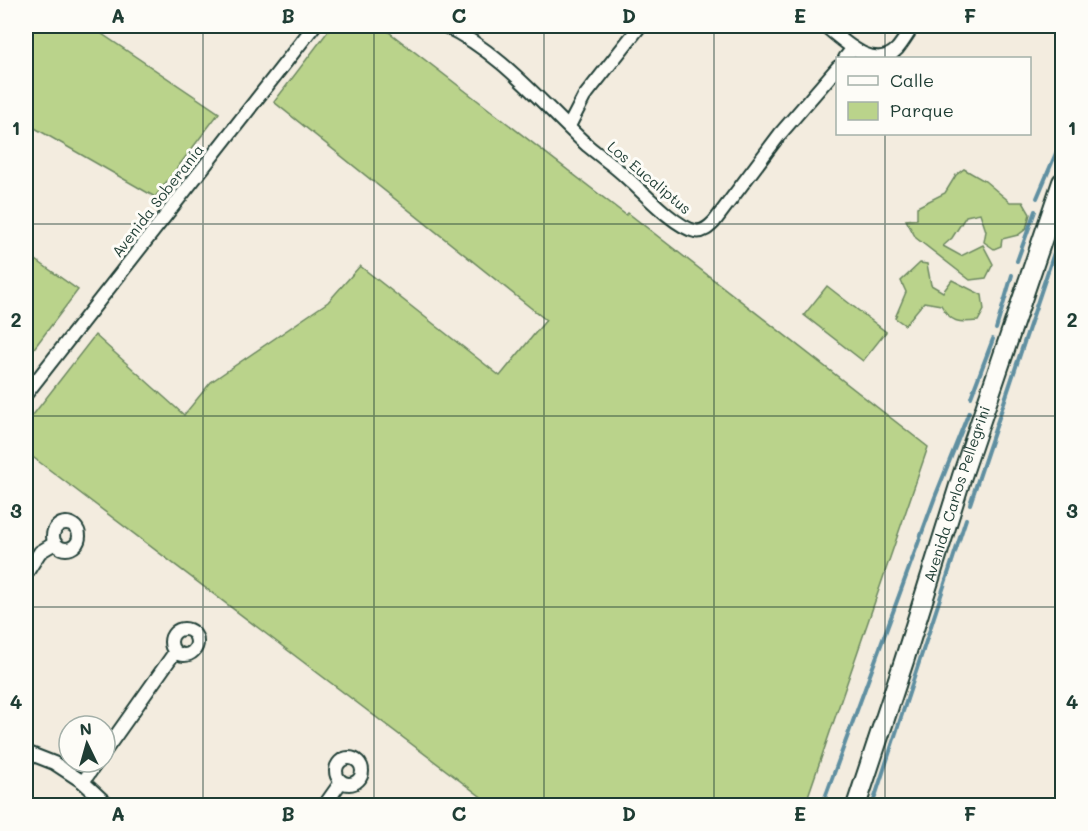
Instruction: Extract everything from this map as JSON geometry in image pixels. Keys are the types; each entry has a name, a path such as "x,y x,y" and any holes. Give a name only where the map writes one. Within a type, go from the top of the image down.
{"main road":[{"name":"Avenida Carlos Pellegrini","path":"856,806 908,650 962,476 1062,182"}],"street":[{"name":"Avenida Soberanía","path":"26,394 314,26"},
{"name":"Los Eucaliptus","path":"445,26 465,35 494,57 589,146 662,210 684,227 698,232 706,230 714,222 780,134 836,68"},
{"path":"569,126 584,97 640,26"},
{"path":"825,26 853,48 872,57"},
{"path":"881,57 896,50 913,26"},
{"path":"846,57 853,48"},
{"path":"26,574 40,552 55,543"},
{"path":"117,734 176,652"},
{"path":"26,752 54,763 83,782 109,806"},
{"path":"83,782 89,774"},
{"path":"324,806 341,782"}],"green space":[{"path":"26,26 90,26 219,113 155,197 26,123"},
{"path":"332,26 381,26 626,215 628,213 928,447 805,805 492,805 26,452 26,424 95,335 184,415 211,382 328,302 360,266 500,376 546,320 274,102"},
{"path":"964,169 985,181 1010,202 1023,202 1030,214 1026,229 1018,235 1002,239 1001,246 994,249 984,242 986,231 980,213 966,216 952,238 943,246 961,256 983,245 993,264 986,278 970,280 916,238 906,220 917,219 917,207 945,193 956,175"},
{"path":"26,253 78,290 26,359"},
{"path":"920,263 927,264 931,285 943,292 952,280 982,295 984,310 978,321 956,320 948,315 941,305 924,302 905,325 895,318 906,292 901,281"},
{"path":"827,286 886,332 863,361 804,315"}],"waterway":[{"path":"1037,198 1062,139"},
{"path":"1017,261 1035,211"},
{"path":"970,504 1062,229"},
{"path":"996,329 1012,275"},
{"path":"971,397 993,339"},
{"path":"822,806 935,497 969,412"},
{"path":"872,806 966,519"}]}
